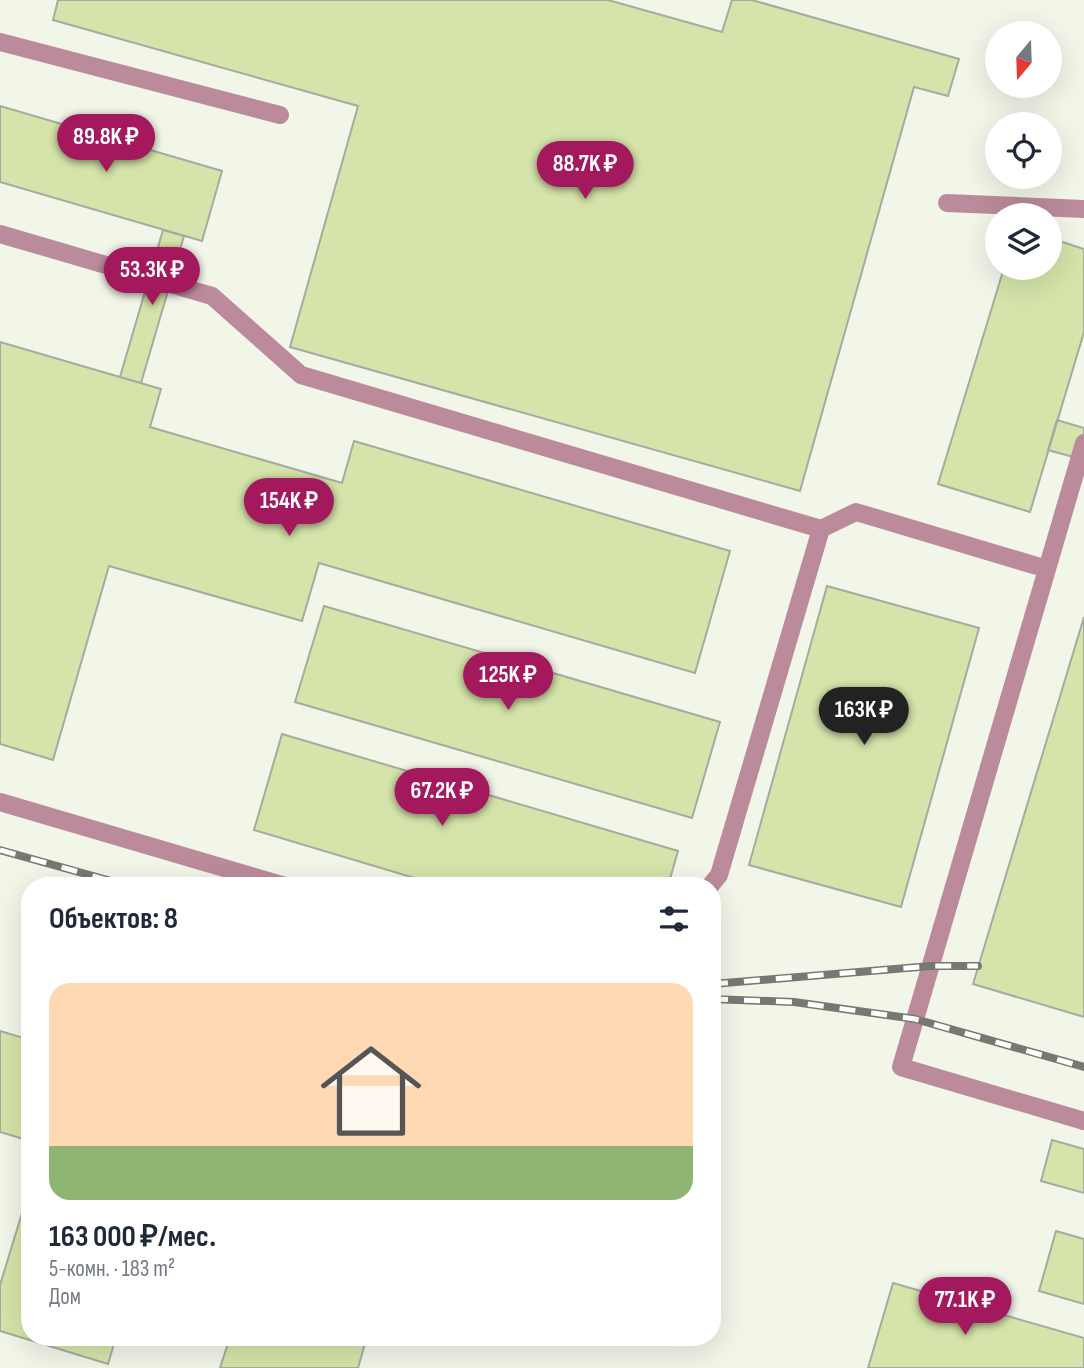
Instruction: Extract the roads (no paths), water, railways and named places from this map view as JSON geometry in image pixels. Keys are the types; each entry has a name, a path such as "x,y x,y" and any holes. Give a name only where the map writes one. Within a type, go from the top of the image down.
{"lane":[{"path":"0,43 280,115"},
{"path":"947,203 1084,209"},
{"path":"0,234 212,296 301,375 821,529 856,512 1047,569"},
{"path":"1084,443 901,1067 1084,1121"},
{"path":"717,877 821,529"},
{"path":"0,802 254,877"}],"railway":[{"path":"0,850 97,877"},
{"path":"721,983 931,966 978,966"},
{"path":"721,999 794,1002 915,1019 1084,1067"}]}
